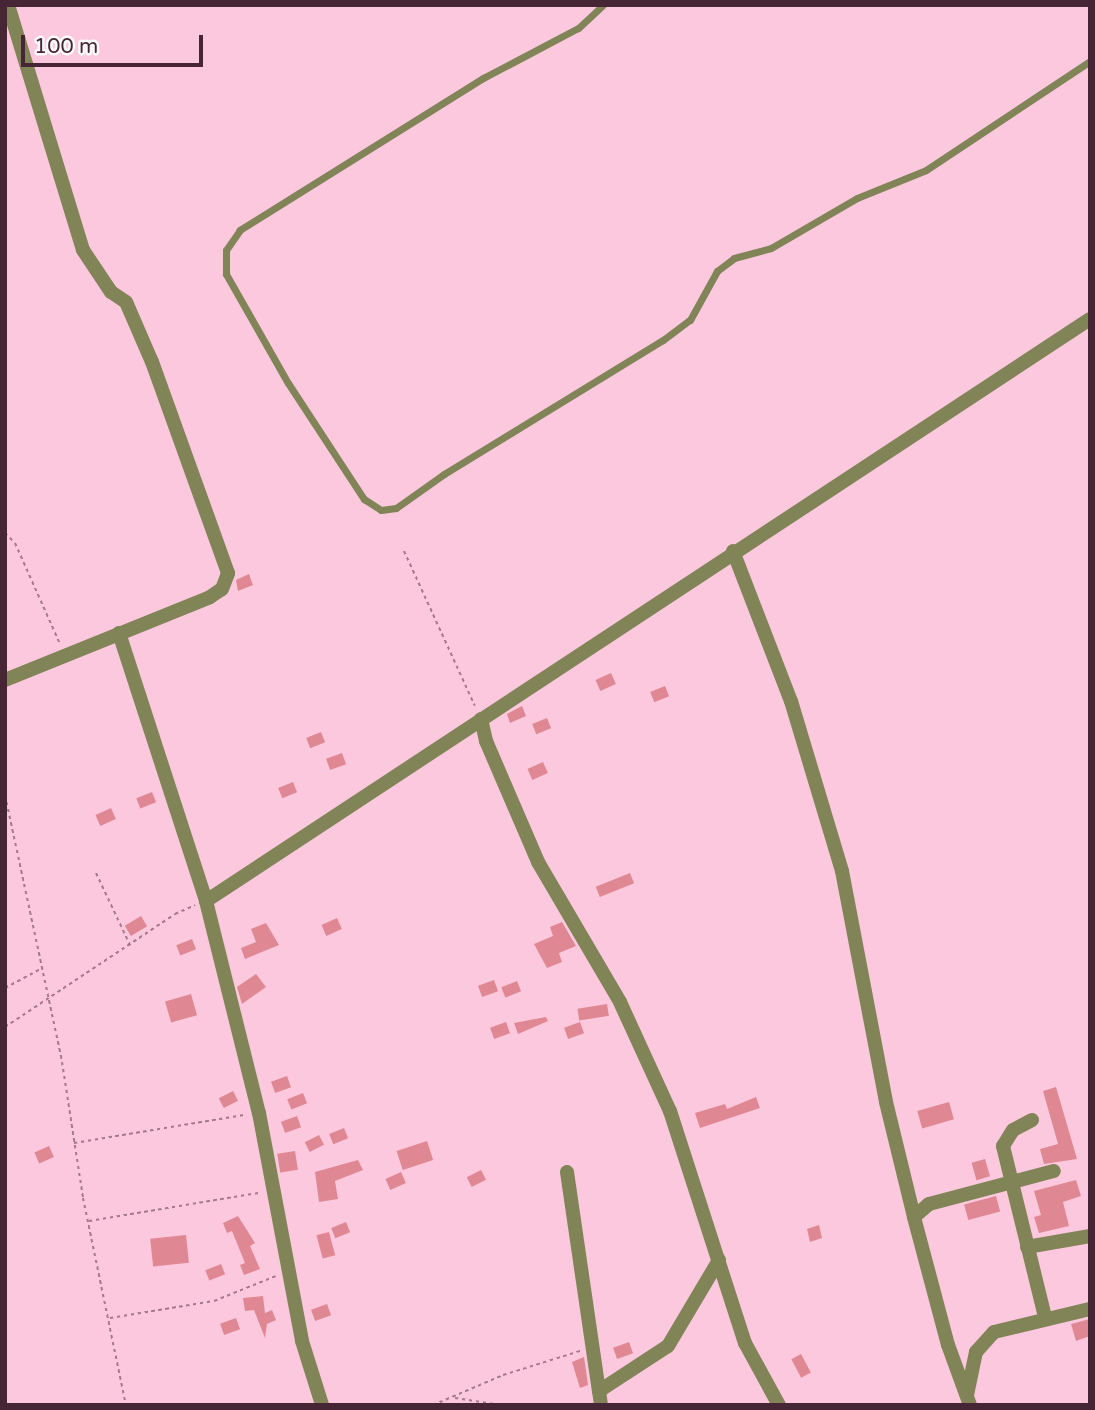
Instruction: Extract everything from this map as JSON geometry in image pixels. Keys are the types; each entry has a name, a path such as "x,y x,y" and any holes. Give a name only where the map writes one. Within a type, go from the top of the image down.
{"street":[{"path":"5,681 220,592 228,573 156,373 126,302 111,292 83,250 8,5"},
{"path":"205,901 733,551 1090,319"},
{"path":"733,551 791,701 842,871 886,1102 948,1345 969,1400"},
{"path":"119,633 205,901 259,1113 302,1340 322,1405"},
{"path":"481,719 486,741 538,862 620,1002 670,1111 745,1343 779,1405"},
{"path":"1032,1120 1013,1130 1003,1146 1045,1317"},
{"path":"914,1217 929,1204 1054,1171"},
{"path":"567,1172 600,1398 668,1346 719,1260"},
{"path":"1027,1247 1090,1236"},
{"path":"969,1400 982,1342 1005,1327 1090,1309"}],"lane":[{"path":"603,5 578,27 484,78 240,230 226,250 226,274 288,383 364,499 381,510 396,509 444,474 663,340 690,320 717,271 734,258 771,248 857,198 926,170 1090,61"}],"path":[{"path":"5,533 15,543 48,610 64,655"},
{"path":"404,551 481,719"},
{"path":"5,795 48,999 88,1221 126,1405"},
{"path":"96,873 130,945"},
{"path":"5,1027 175,914 205,901"},
{"path":"5,988 40,969"},
{"path":"74,1143 259,1113"},
{"path":"88,1221 274,1190"},
{"path":"109,1318 214,1301 290,1270"},
{"path":"433,1405 503,1375 592,1348"},
{"path":"454,1398 500,1405"}],"building":[{"path":"249,574 253,585 238,591 236,580"},
{"path":"611,673 616,684 600,691 595,680"},
{"path":"665,686 669,696 654,702 650,692"},
{"path":"522,706 526,716 510,723 507,714"},
{"path":"547,718 551,728 536,734 532,724"},
{"path":"321,732 325,742 310,748 306,738"},
{"path":"342,753 346,764 330,770 326,759"},
{"path":"543,762 548,773 532,780 527,769"},
{"path":"293,782 297,792 282,798 278,788"},
{"path":"152,792 156,802 140,809 136,798"},
{"path":"111,808 116,819 100,826 95,815"},
{"path":"630,873 634,883 600,897 596,887"},
{"path":"141,916 147,926 131,936 125,926"},
{"path":"337,918 342,929 326,936 321,925"},
{"path":"562,922 576,946 559,953 562,962 547,968 534,944 553,936 550,927"},
{"path":"266,923 279,945 245,959 241,948 256,942 251,929"},
{"path":"192,939 196,949 180,956 176,945"},
{"path":"256,974 266,987 242,1004 237,987"},
{"path":"494,980 498,991 482,997 478,986"},
{"path":"517,981 521,991 505,998 501,987"},
{"path":"191,994 197,1015 171,1023 165,1001"},
{"path":"607,1004 609,1016 579,1021 577,1009"},
{"path":"546,1017 548,1021 518,1034 514,1023"},
{"path":"506,1022 510,1033 494,1039 490,1028"},
{"path":"580,1022 584,1033 568,1039 564,1028"},
{"path":"287,1076 291,1087 275,1093 271,1082"},
{"path":"1056,1087 1077,1159 1044,1164 1040,1149 1058,1144 1043,1091"},
{"path":"233,1091 238,1101 224,1108 219,1098"},
{"path":"303,1093 307,1103 291,1110 287,1099"},
{"path":"756,1097 760,1108 700,1128 695,1113 725,1104 727,1109"},
{"path":"949,1102 954,1119 922,1128 917,1111"},
{"path":"297,1116 301,1127 285,1133 281,1122"},
{"path":"344,1128 348,1138 333,1144 329,1134"},
{"path":"319,1135 324,1145 310,1152 305,1142"},
{"path":"427,1141 433,1160 403,1170 397,1151"},
{"path":"49,1146 54,1157 39,1163 34,1153"},
{"path":"295,1151 298,1170 280,1173 277,1154"},
{"path":"985,1159 990,1176 977,1180 972,1163"},
{"path":"358,1160 363,1170 335,1181 338,1199 319,1202 315,1172"},
{"path":"481,1170 486,1180 472,1187 467,1177"},
{"path":"401,1172 406,1183 390,1190 385,1179"},
{"path":"1076,1180 1081,1196 1063,1202 1069,1226 1039,1233 1034,1217 1041,1215 1034,1191"},
{"path":"996,1196 1000,1211 968,1220 964,1205"},
{"path":"238,1216 255,1243 250,1246 260,1269 244,1275 240,1265 245,1263 232,1231 227,1233 223,1223"},
{"path":"346,1222 350,1232 335,1238 331,1228"},
{"path":"819,1225 822,1238 810,1242 807,1229"},
{"path":"329,1232 335,1255 323,1259 316,1235"},
{"path":"186,1235 189,1263 153,1267 150,1239"},
{"path":"221,1264 225,1274 209,1281 205,1270"},
{"path":"263,1296 265,1313 272,1310 276,1320 267,1324 265,1338 254,1310 245,1311 243,1298"},
{"path":"327,1304 331,1315 315,1321 311,1310"},
{"path":"236,1318 240,1329 224,1335 220,1324"},
{"path":"1090,1319 1090,1336 1076,1341 1071,1324"},
{"path":"629,1342 633,1353 617,1359 613,1348"},
{"path":"801,1354 811,1373 801,1378 791,1359"},
{"path":"584,1357 588,1385 580,1388 572,1362"}]}
